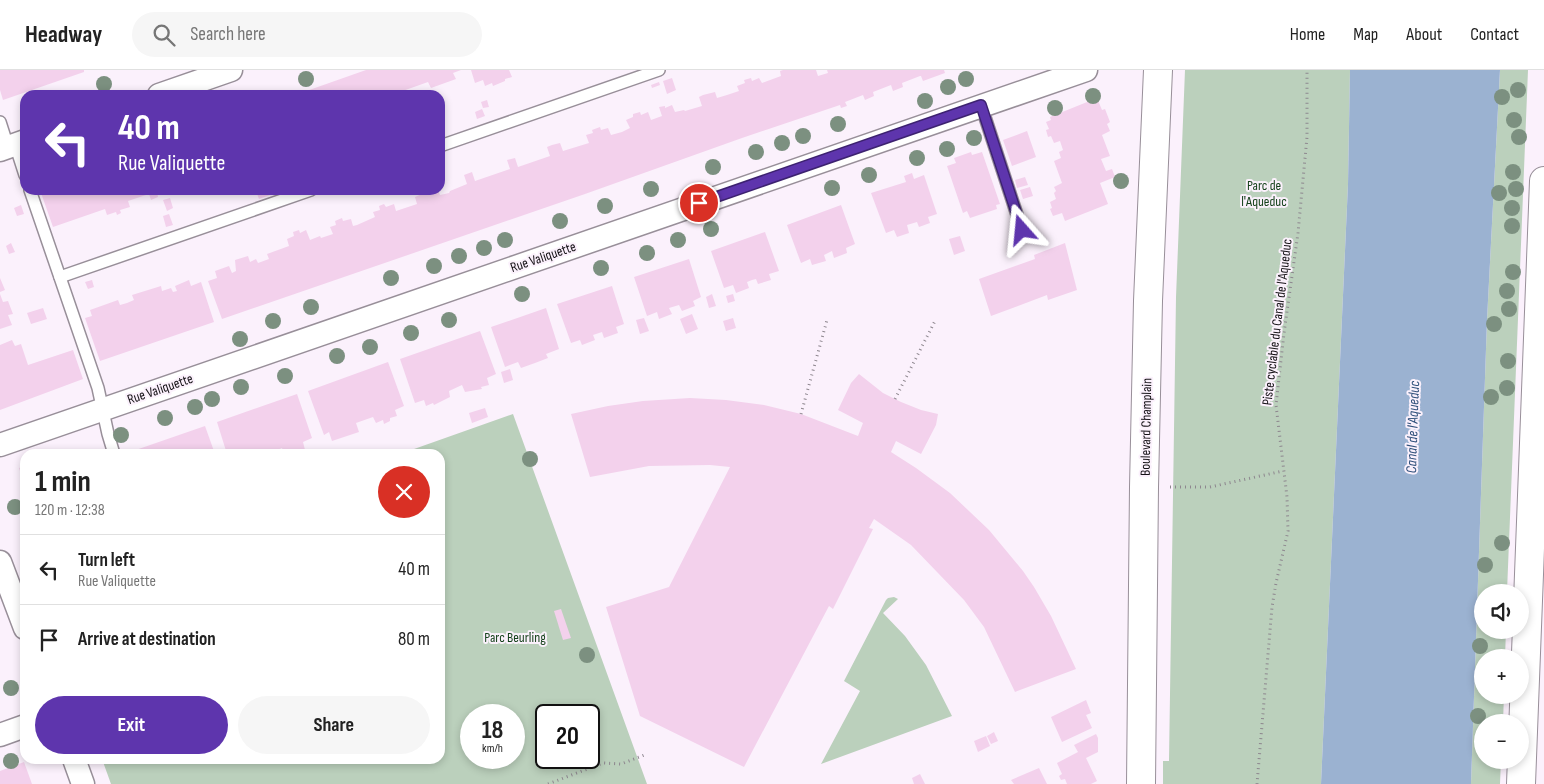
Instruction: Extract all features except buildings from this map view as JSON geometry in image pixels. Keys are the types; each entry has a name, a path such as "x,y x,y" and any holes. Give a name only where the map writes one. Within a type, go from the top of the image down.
{"main road":[{"name":"Boulevard Champlain","path":"1141,784 1148,301 1158,70"},
{"path":"1521,784 1541,331 1544,181"}],"street":[{"path":"173,90 231,70"},
{"name":"Rue Valiquette","path":"0,444 981,105 1042,81 1086,70"},
{"path":"0,562 20,615"},
{"path":"0,735 20,728"},
{"path":"76,764 83,784"}],"lane":[{"path":"445,144 659,70"},
{"path":"981,105 1022,230"},
{"path":"0,122 20,164"},
{"path":"32,195 98,388 112,449"},
{"path":"60,277 297,195"}],"path":[{"name":"Piste cyclable du Canal de l'Aqueduc","path":"1257,784 1272,607 1288,531 1287,497 1276,405 1298,233 1306,137 1307,70"},
{"path":"801,414 827,320"},
{"path":"895,399 935,320"},
{"path":"1169,487 1210,487 1283,471"},
{"path":"548,784 603,763 621,764 647,754"}],"green space":[{"name":"Parc de l'Aqueduc","path":"1185,70 1350,70 1348,184 1321,784 1163,784 1163,761 1169,761 1176,297"},
{"path":"1500,70 1528,70 1507,584 1478,584 1487,320"},
{"name":"Parc Beurling","path":"513,414 647,784 111,784 104,764 445,764 445,449 414,449"},
{"path":"894,597 898,599 883,613 905,636 926,665 952,716 821,764 860,691 844,681 886,600"},
{"path":"1476,639 1506,639 1505,649 1476,649"},
{"path":"1474,697 1474,704 1504,704 1503,714 1474,714 1474,769 1501,769 1500,784 1471,784"}],"water":[{"name":"Canal de l'Aqueduc","path":"1350,70 1500,70 1487,320 1478,584 1474,584 1474,639 1476,639 1476,649 1474,649 1471,784 1321,784 1348,184"}],"route":[{"path":"699,203 981,105 1022,230"}]}
